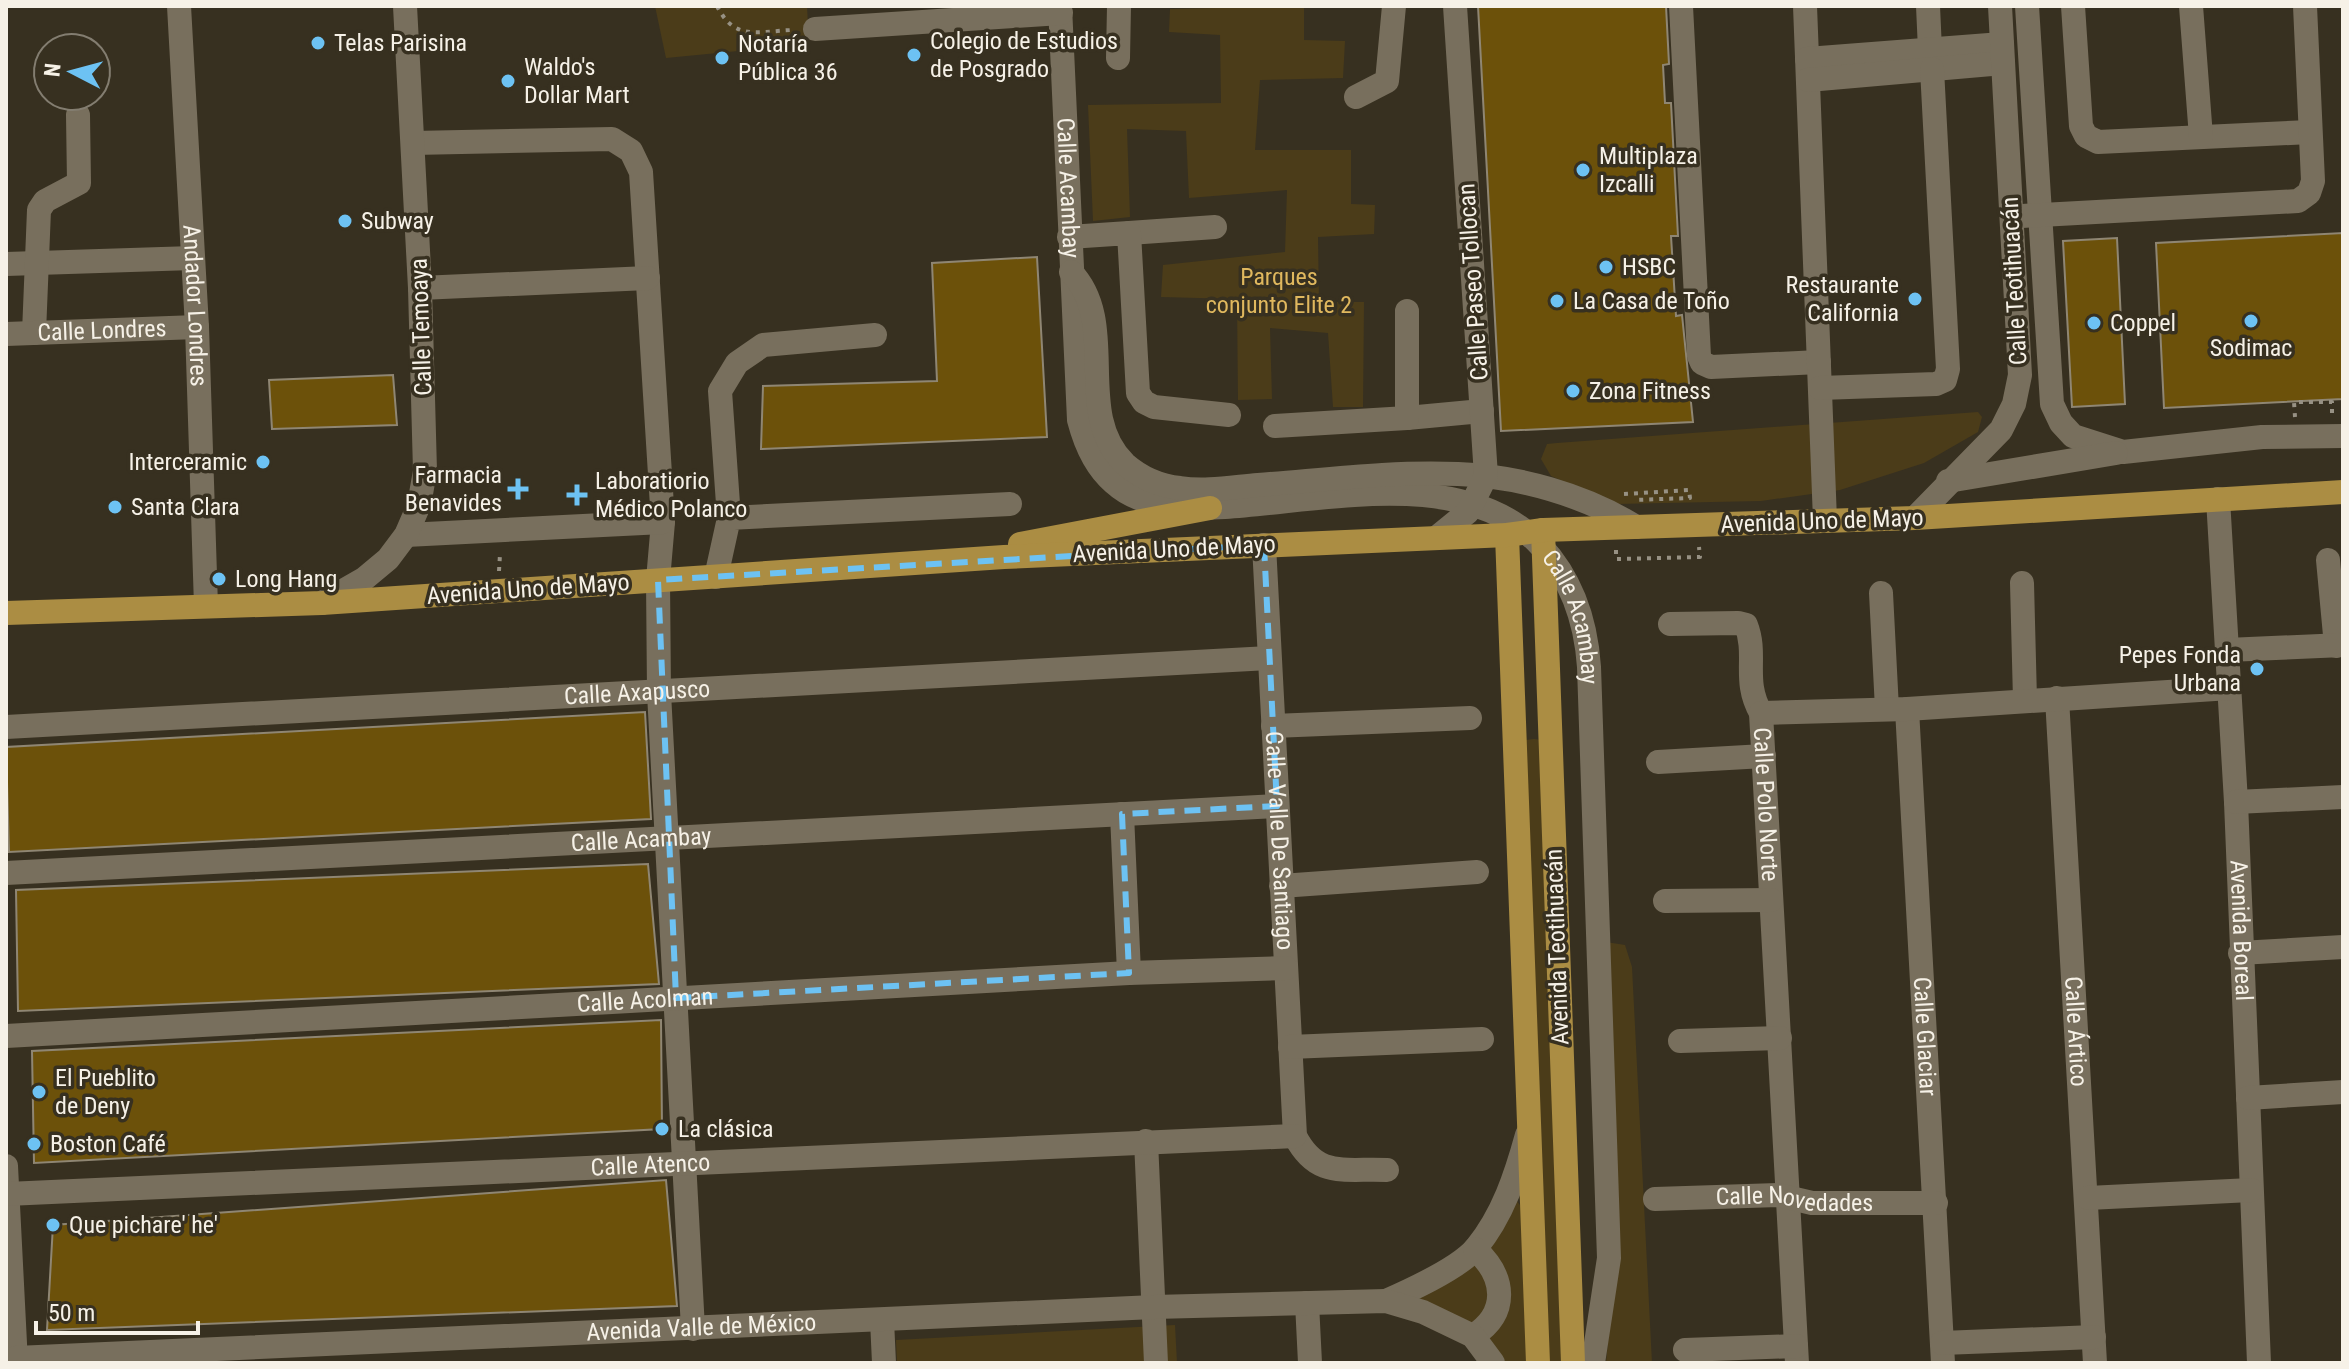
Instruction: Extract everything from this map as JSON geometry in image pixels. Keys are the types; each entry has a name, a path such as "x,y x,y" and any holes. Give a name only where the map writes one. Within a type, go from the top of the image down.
{"main road":[{"name":"Avenida Uno de Mayo","path":"6,613 322,603 970,559 1507,535 1543,530 1915,518 2343,492"},
{"path":"970,559 1038,540 1210,508"},
{"name":"Avenida Teotihuacán","path":"1543,530 1573,1363"},
{"name":"Avenida Teotihuacán","path":"1507,535 1538,1363"},
{"path":"1516,736 1549,734"}],"street":[{"name":"Andador Londres","path":"179,6 197,327 206,606"},
{"name":"Calle Temoaya","path":"322,603 364,579 388,559 406,535 419,505 425,471 420,288 405,6"},
{"path":"1118,58 1119,6"},
{"path":"1356,97 1387,81 1394,6"},
{"name":"Calle Paseo Tollocan","path":"1455,6 1486,476"},
{"path":"1681,6 1699,356 1702,363 1711,367 1819,362"},
{"path":"1805,6 1825,520"},
{"path":"1820,388 1936,384 1945,380 1948,369 1942,217 1928,6"},
{"name":"Calle Teotihuacán","path":"1915,518 2001,430 2014,404 2020,375 2000,6"},
{"name":"Calle Teotihuacán","path":"2027,6 2052,404 2061,423 2073,436 2123,452"},
{"path":"2073,6 2081,126 2086,136 2098,142 2310,132"},
{"path":"2191,6 2201,137"},
{"path":"2011,217 2298,201 2309,193 2313,181 2305,6"},
{"path":"815,29 1061,10"},
{"name":"Calle Acambay","path":"1061,10 1079,420 1098,464 1116,485 1145,499 1176,507 1210,508 1400,494 1439,495 1478,504 1514,521 1546,552 1574,598 1587,647 1609,1258 1593,1363"},
{"path":"1808,70 2002,54"},
{"path":"34,333 39,210 45,201 79,183 78,115"},
{"path":"413,143 612,139 631,151 641,172 663,522 658,580 659,693 693,1329"},
{"path":"1069,237 1215,227"},
{"path":"1129,233 1138,393 1144,402 1154,407 1229,415"},
{"path":"6,264 193,258"},
{"name":"Calle Acambay","path":"1071,272 1086,288 1092,307 1099,400 1106,433 1124,463 1148,479 1193,489 1413,474 1486,476 1594,504 1625,528"},
{"path":"420,288 648,278"},
{"path":"1407,311 1407,418"},
{"name":"Calle Londres","path":"6,334 197,327"},
{"path":"716,577 729,518 720,391 737,363 763,345 875,335"},
{"path":"1275,426 1482,411"},
{"path":"1948,481 2123,452 2262,437 2343,436"},
{"path":"1436,538 1468,512 1486,476"},
{"name":"Avenida Boreal","path":"2218,499 2236,802 2259,1363"},
{"path":"729,518 1010,504"},
{"path":"406,535 663,522"},
{"name":"Calle Valle De Santiago","path":"1264,545 1295,1136"},
{"path":"2227,650 2339,646 2328,560"},
{"path":"2022,583 2025,700"},
{"name":"Calle Glaciar","path":"1881,593 1897,709 1936,1203 1943,1353"},
{"path":"1670,624 1746,625 1749,634 1750,694 1761,713"},
{"name":"Calle Axapusco","path":"6,727 1269,658"},
{"name":"Calle Polo Norte","path":"1797,1354 1761,713 1897,709 2230,688"},
{"name":"Calle Ártico","path":"2057,698 2088,1198 2095,1363"},
{"path":"1273,726 1470,718"},
{"path":"1658,762 1764,756"},
{"path":"2236,802 2343,797"},
{"name":"Calle Acambay","path":"6,873 1277,806"},
{"path":"1122,814 1129,973"},
{"path":"1281,886 1477,872"},
{"path":"1665,901 1771,900"},
{"path":"2240,953 2343,947"},
{"name":"Calle Acolman","path":"6,1036 1129,973 1286,968"},
{"path":"1680,1041 1780,1038"},
{"path":"1290,1047 1482,1039"},
{"path":"2248,1098 2343,1092"},
{"name":"Avenida Valle de México","path":"1386,1301 1416,1288 1475,1249 1513,1187 1531,1121"},
{"path":"1295,1136 1305,1157 1324,1167 1387,1170"},
{"name":"Calle Atenco","path":"7,1194 1295,1136"},
{"path":"1146,1141 1156,1363"},
{"path":"6,1166 9,1286 16,1361"},
{"path":"2088,1198 2251,1190"},
{"name":"Calle Novedades","path":"1655,1199 1778,1195 1812,1203 1936,1203"},
{"path":"1473,1336 1489,1326 1498,1309 1500,1293 1490,1262 1475,1249"},
{"name":"Avenida Valle de México","path":"16,1361 1154,1307 1386,1301 1423,1312 1473,1336 1493,1363"},
{"path":"1307,1303 1310,1363"},
{"path":"882,1320 884,1363"},
{"path":"1943,1353 2094,1337"},
{"path":"1685,1350 1797,1354"}],"path":[{"path":"717,6 726,23 737,32 815,29"},
{"path":"2294,402 2332,402"},
{"path":"1624,491 1689,490 1690,498 1635,499 1616,559 1700,557 1699,547 1685,547"}],"highlighted area":[{"path":"1264,545 1277,806 1122,814 1129,973 676,998 658,580"}],"green space":[{"path":"655,6 807,6 809,44 666,58"},
{"name":"Parques conjunto Elite 2","path":"1304,6 1304,40 1345,41 1343,78 1260,80 1255,150 1351,150 1351,204 1375,205 1374,234 1318,237 1319,302 1364,302 1363,407 1333,407 1328,333 1270,328 1272,399 1238,400 1237,299 1161,297 1163,265 1285,252 1287,190 1189,198 1186,131 1127,129 1130,217 1093,221 1088,105 1221,103 1220,35 1169,32 1170,9"},
{"path":"1978,412 1982,417 1978,432 1924,463 1840,490 1761,501 1616,504 1551,476 1541,459 1547,444"},
{"path":"1526,740 1542,740 1570,1363 1541,1363"},
{"path":"1606,942 1625,945 1632,967 1652,1363 1606,1363 1617,1245"},
{"path":"1514,1197 1525,1212 1533,1363 1496,1363 1485,1333 1491,1328 1484,1252"},
{"path":"1473,1261 1494,1289 1476,1325 1420,1302 1419,1297"},
{"path":"1175,1325 1177,1363 897,1363 896,1340"}],"building":[{"name":"Multiplaza Izcalli","path":"1478,6 1666,6 1669,64 1663,65 1665,103 1671,103 1678,236 1671,236 1676,316 1682,315 1693,422 1501,431"},
{"name":"Sodimac","path":"2343,233 2343,399 2164,408 2156,243"},
{"name":"Coppel","path":"2117,238 2125,404 2072,407 2063,241"},
{"path":"1037,257 1047,437 761,449 763,386 937,381 932,263"},
{"path":"393,375 397,425 272,429 269,380"},
{"path":"645,712 651,819 9,852 6,747"},
{"path":"648,864 659,984 18,1011 16,890"},
{"path":"661,1020 662,1129 34,1163 32,1051"},
{"path":"666,1180 677,1306 47,1330 53,1225"}],"place":[{"name":"Telas Parisina","path":"318,43"},
{"name":"Colegio de Estudios de Posgrado","path":"914,55"},
{"name":"Notaría Pública 36","path":"722,58"},
{"name":"Waldo's Dollar Mart","path":"508,81"},
{"name":"Multiplaza Izcalli","path":"1583,170"},
{"name":"Subway","path":"345,221"},
{"name":"HSBC","path":"1606,267"},
{"name":"Restaurante California","path":"1915,299"},
{"name":"La Casa de Toño","path":"1557,301"},
{"name":"Sodimac","path":"2251,321"},
{"name":"Coppel","path":"2094,323"},
{"name":"Zona Fitness","path":"1573,391"},
{"name":"Interceramic","path":"263,462"},
{"name":"Farmacia Benavides","path":"518,489"},
{"name":"Laboratiorio Médico Polanco","path":"577,495"},
{"name":"Santa Clara","path":"115,507"},
{"name":"Long Hang","path":"219,579"},
{"name":"Pepes Fonda Urbana","path":"2257,669"},
{"name":"El Pueblito de Deny","path":"39,1092"},
{"name":"La clásica","path":"662,1129"},
{"name":"Boston Café","path":"34,1144"},
{"name":"Que pichare' he'","path":"53,1225"}]}
